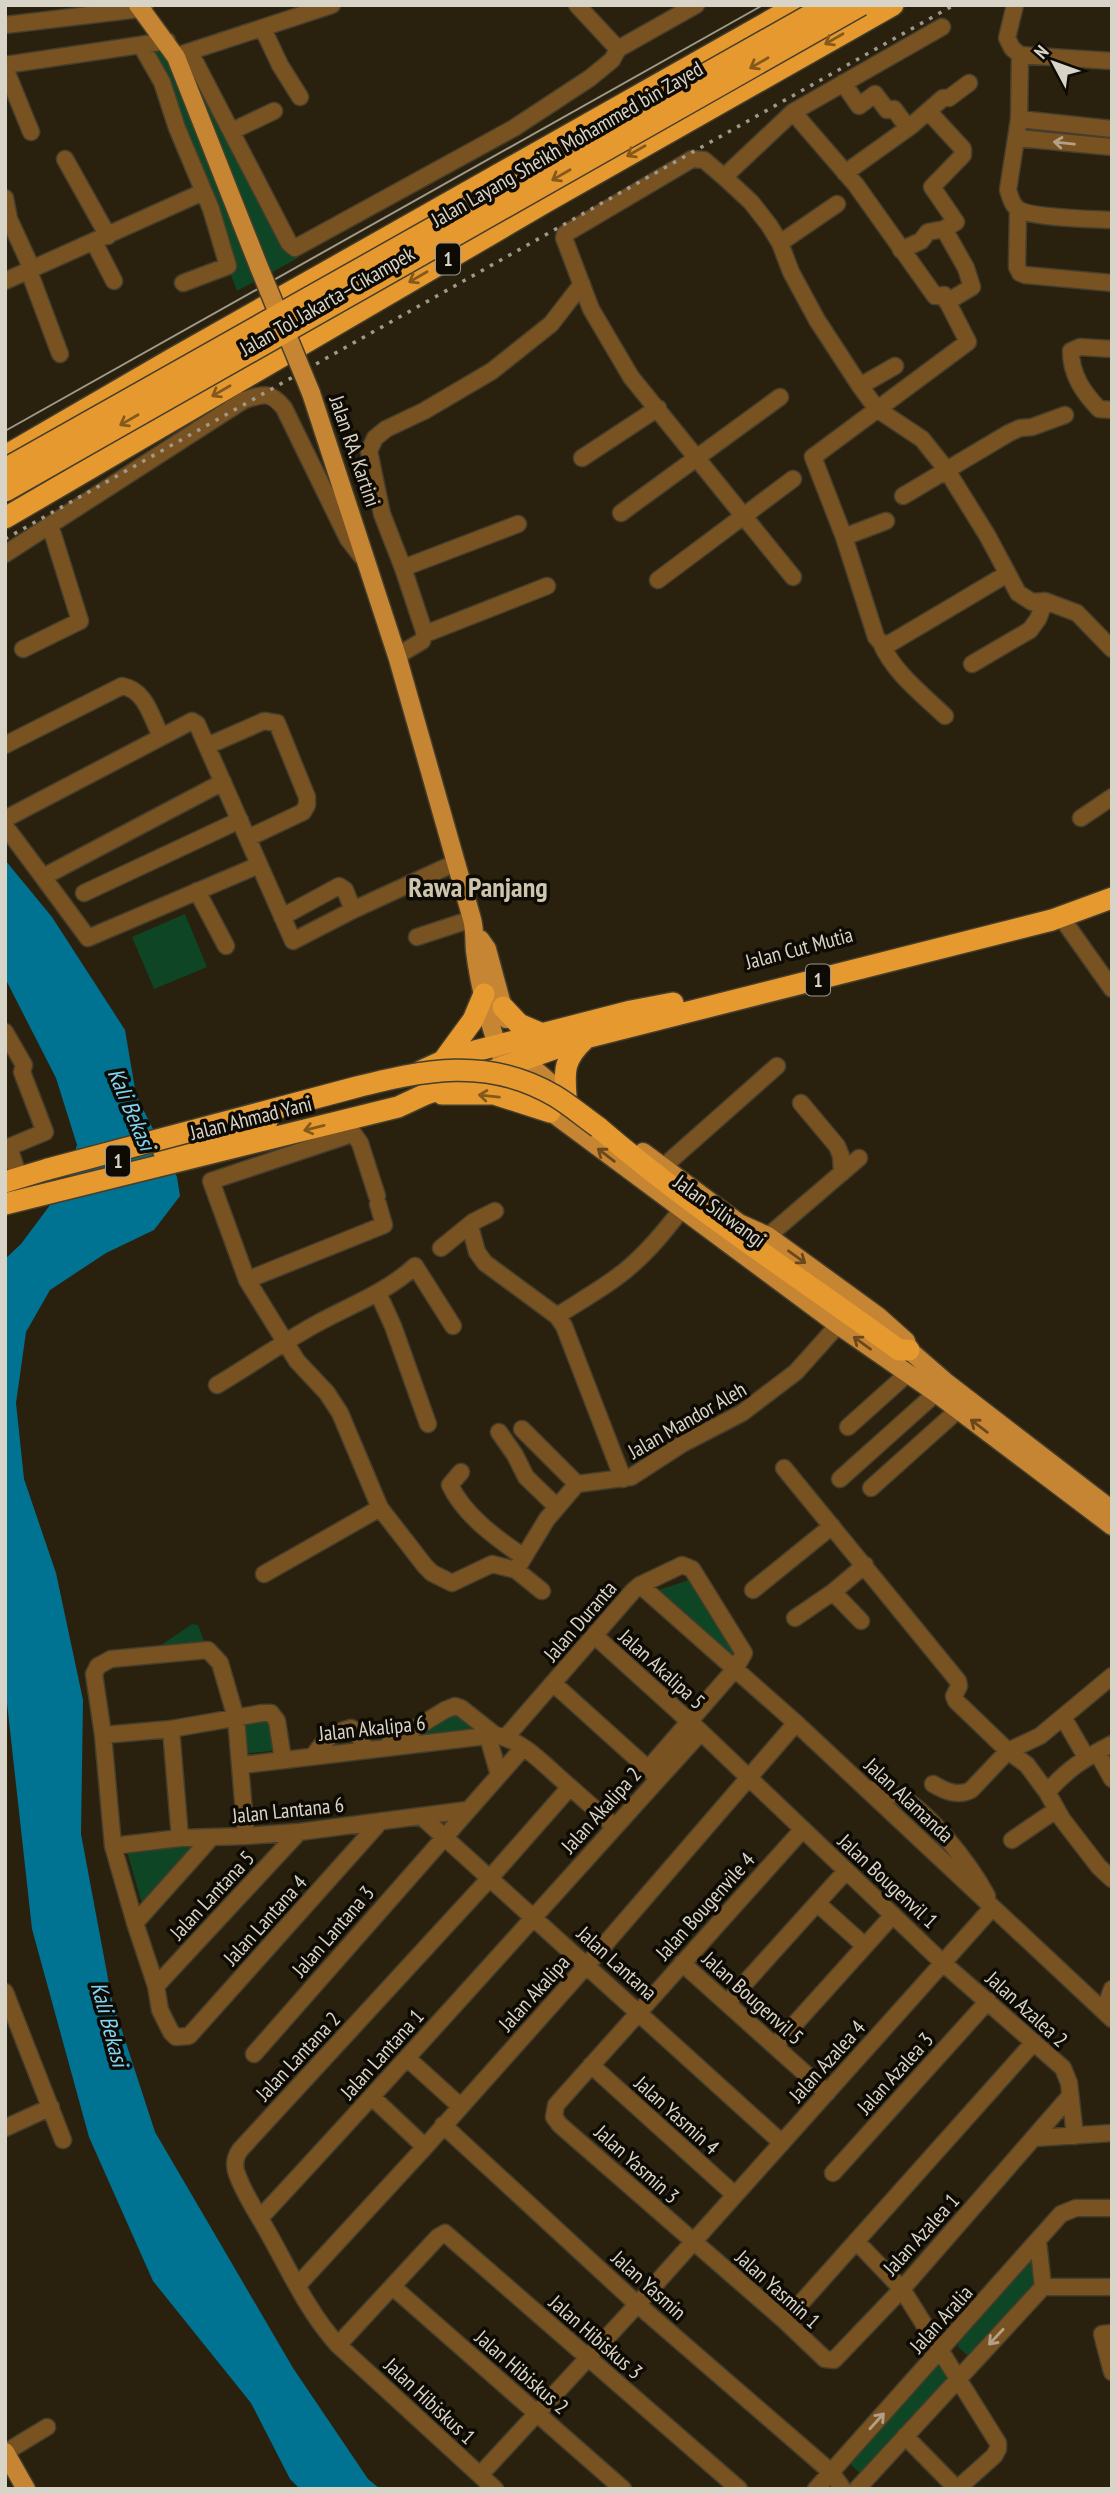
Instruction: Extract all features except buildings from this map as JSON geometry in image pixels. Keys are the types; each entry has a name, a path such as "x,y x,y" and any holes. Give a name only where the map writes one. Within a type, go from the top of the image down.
{"highway":[{"name":"Jalan Tol Jakarta–Cikampek","path":"5,456 798,5"},
{"name":"Jalan Layang Sheikh Mohammed bin Zayed","path":"5,469 828,5"},
{"name":"Jalan Layang Sheikh Mohammed bin Zayed","path":"5,491 861,5"},
{"name":"Jalan Tol Jakarta–Cikampek","path":"5,518 534,209 893,5"},
{"name":"Jalan Cut Mutia","path":"505,1043 631,1011 722,993 1072,903 1112,889"},
{"name":"Jalan Cut Mutia","path":"515,1063 586,1038 1061,917 1112,898"},
{"path":"443,1061 473,1020 484,994"},
{"path":"503,1007 519,1024 542,1034"},
{"path":"570,1099 566,1065 572,1051 586,1038"},
{"name":"Jalan Ahmad Yani","path":"190,1151 393,1083 443,1061 505,1043"},
{"name":"Jalan Ahmad Yani","path":"5,1204 48,1180 190,1151 348,1126 426,1094 515,1063"},
{"path":"10,1183 48,1180 397,1076 436,1070 469,1069 504,1073 556,1096 720,1223 899,1350 909,1350"},
{"path":"426,1094 494,1094 553,1114"}],"main road":[{"name":"Jalan RA. Kartini","path":"141,6 178,50 259,267 312,393 371,569 474,926 487,949 503,1007 505,1043"},
{"name":"Jalan RA. Kartini","path":"474,926 475,950 484,994 505,1043"},
{"name":"Jalan Siliwangi","path":"505,1043 515,1063 516,1084 553,1114 906,1375 941,1388"},
{"name":"Jalan Siliwangi","path":"515,1063 570,1099 740,1223 768,1236 878,1316 906,1341 909,1350 941,1388"},
{"path":"553,1114 563,1101 570,1099"},
{"path":"941,1388 958,1410 1106,1506"},
{"path":"941,1388 1106,1506 1112,1526"},
{"path":"5,2452 26,2489"}],"street":[{"path":"31,132 5,67 142,47 178,50 262,29 332,5"},
{"path":"577,5 618,49"},
{"path":"178,50 232,131 289,243 295,248 514,128 601,69 612,60 618,49 672,11 696,5"},
{"path":"1015,5 1007,38 1012,48 1020,55 1112,61"},
{"path":"5,25 141,6"},
{"path":"724,177 793,113 942,27"},
{"path":"262,29 300,97"},
{"path":"142,47 162,82 228,266 183,283"},
{"path":"1020,55 1019,119 1008,190 1018,210 1017,267 1025,275 1112,283"},
{"path":"844,83 859,106 875,94 887,110 894,109 908,128"},
{"path":"845,173 943,99 949,98 969,83"},
{"path":"232,131 274,111"},
{"path":"901,250 921,241 928,232 944,229 956,222 932,187 963,155 963,149 928,111"},
{"path":"793,113 845,173 934,296 944,295 968,342 813,457 844,537 876,637 898,671 944,716"},
{"path":"1019,119 1112,129"},
{"path":"1017,138 1112,148"},
{"path":"65,159 101,239 114,281"},
{"path":"793,577 631,377 591,309 564,238 565,234 681,163 692,159 704,160 751,202 780,243 817,320 860,386 877,409 922,439 946,468 1018,593 1032,602 1045,601 1077,613 1112,649"},
{"path":"5,281 203,192"},
{"path":"5,198 9,219 60,355"},
{"path":"780,243 837,204"},
{"path":"1018,210 1035,214 1112,220"},
{"path":"944,229 966,268 972,287 947,302"},
{"path":"397,656 422,641 425,634 404,568 382,514 369,451 375,438 386,429 424,411 492,371 551,324 582,284"},
{"path":"1112,349 1080,347 1071,351 1074,370 1082,391 1099,409 1112,410"},
{"path":"860,386 895,366"},
{"path":"5,554 244,400 263,394 276,398 284,408 348,538 371,569"},
{"path":"621,513 780,397"},
{"path":"582,458 658,408"},
{"path":"903,496 946,468 1009,433 1020,428 1032,428 1065,415"},
{"path":"658,580 793,479"},
{"path":"844,537 886,521"},
{"path":"404,568 518,524"},
{"path":"23,649 80,621 50,525"},
{"path":"881,643 889,644 1007,574"},
{"path":"425,634 547,586"},
{"path":"972,664 1035,625 1045,601"},
{"path":"5,745 122,686 140,693 161,736"},
{"path":"5,819 192,721 197,724 293,942 353,910 455,863"},
{"path":"207,746 264,721 277,723 307,797 307,805 303,812 248,838"},
{"path":"43,877 223,782"},
{"path":"1082,818 1112,797"},
{"path":"84,893 240,820"},
{"path":"5,826 88,938 259,865"},
{"path":"282,917 339,886 345,890 353,910"},
{"path":"198,891 226,946"},
{"path":"1061,917 1112,989"},
{"path":"417,937 474,926"},
{"path":"5,1032 24,1065 22,1072 45,1132 9,1147 10,1183"},
{"path":"663,1167 777,1066"},
{"path":"801,1104 836,1146 841,1156 842,1173"},
{"path":"247,1280 383,1225 360,1143 348,1126"},
{"path":"348,1126 346,1136 211,1181 247,1280 297,1361 327,1393 340,1413 380,1508 432,1573 452,1583 492,1564 520,1564"},
{"path":"768,1236 859,1158"},
{"path":"557,1316 636,1262 681,1210"},
{"path":"441,1248 473,1222 495,1212"},
{"path":"470,1226 477,1252 485,1263 557,1316 572,1340 572,1348 623,1479"},
{"path":"217,1385 286,1342 378,1293 415,1266 453,1326"},
{"path":"378,1293 393,1326 428,1424"},
{"name":"Jalan Mandor Aleh","path":"577,1484 623,1479 641,1472 682,1444 722,1425 764,1399 796,1372 838,1325"},
{"path":"848,1427 906,1375"},
{"path":"840,1479 941,1388"},
{"path":"871,1488 958,1410"},
{"path":"520,1564 557,1507 577,1484 523,1429"},
{"path":"499,1432 526,1477 557,1507"},
{"path":"784,1468 958,1681 959,1686 954,1696 956,1701 1008,1751 1027,1765 1047,1792 1056,1810 1099,1867 1112,1879"},
{"path":"461,1472 450,1485 453,1492 542,1591"},
{"path":"264,1574 380,1508"},
{"path":"753,1590 832,1526"},
{"name":"Jalan Duranta","path":"496,1736 554,1684 640,1585 682,1564 692,1569 744,1650"},
{"path":"795,1618 865,1565"},
{"path":"640,1585 796,1723"},
{"path":"832,1592 862,1622"},
{"name":"Jalan Akalipa 5","path":"594,1636 748,1778"},
{"path":"156,1986 113,1846 103,1735 94,1674 98,1666 111,1659 208,1650 220,1663 236,1718 246,1836"},
{"name":"Jalan Akalipa 2","path":"534,1917 614,1826 653,1774 695,1727 743,1658 744,1650"},
{"path":"933,1784 949,1792 967,1792 1008,1751 1040,1736 1112,1676"},
{"path":"554,1684 653,1774"},
{"path":"386,1747 445,1710 455,1706 461,1708 496,1736 523,1748 614,1826"},
{"path":"103,1735 171,1729 271,1713 275,1716 283,1759"},
{"path":"1063,1717 1098,1751 1112,1779"},
{"name":"Jalan Akalipa","path":"298,2285 587,1965 796,1723"},
{"name":"Jalan Alamanda","path":"796,1723 867,1789 897,1795 947,1838 980,1883 992,1908"},
{"path":"314,1755 330,1736 337,1731 351,1728 358,1732 365,1749"},
{"path":"171,1729 180,1838"},
{"path":"496,1736 499,1775"},
{"name":"Jalan Akalipa 6","path":"242,1765 496,1736"},
{"name":"Jalan Lantana 3","path":"254,2054 523,1748"},
{"path":"1047,1792 1067,1770 1098,1751"},
{"name":"Jalan Bougenvil 1","path":"748,1778 943,1963"},
{"name":"Jalan Lantana 2","path":"298,2285 237,2173 235,2162 240,2150 570,1787"},
{"name":"Jalan Lantana 6","path":"113,1846 180,1838 270,1835 467,1810"},
{"path":"1012,1840 1056,1810"},
{"name":"Jalan Lantana","path":"422,1816 782,2143"},
{"name":"Jalan Lantana 4","path":"156,1986 163,2019 176,2037 189,2036 381,1821"},
{"path":"348,1826 357,1849"},
{"name":"Jalan Bougenvile 4","path":"554,2117 556,2105 803,1829"},
{"name":"Jalan Lantana 5","path":"156,1986 299,1832"},
{"path":"270,1835 280,1852"},
{"path":"135,1923 211,1838"},
{"path":"727,2003 846,1871"},
{"path":"818,1904 865,1946"},
{"path":"992,1908 1112,2019"},
{"name":"Jalan Azalea 4","path":"480,2475 992,1908"},
{"path":"775,2046 893,1915"},
{"name":"Jalan Lantana 1","path":"260,2218 534,1917"},
{"name":"Jalan Bougenvil 5","path":"682,1963 827,2092"},
{"name":"Jalan Azalea 2","path":"943,1963 1067,2074 1075,2136"},
{"path":"5,1992 63,2140"},
{"path":"1089,1999 1110,1999"},
{"name":"Jalan Azalea 3","path":"832,2172 988,2001"},
{"path":"785,2321 1034,2042"},
{"path":"407,2058 460,2106"},
{"name":"Jalan Yasmin 4","path":"591,2065 735,2195"},
{"name":"Jalan Azalea 1","path":"838,2358 1070,2096"},
{"path":"372,2098 425,2147"},
{"path":"5,2128 51,2106"},
{"name":"Jalan Yasmin 3","path":"554,2117 693,2242"},
{"name":"Jalan Yasmin","path":"443,2126 637,2304 831,2472 843,2489"},
{"path":"1035,2138 1112,2133"},
{"name":"Jalan Aralia","path":"816,2489 1061,2214 1076,2208 1112,2208"},
{"name":"Jalan Hibiskus 3","path":"393,2287 438,2236 445,2234 588,2358 728,2485"},
{"path":"856,2241 902,2288 959,2377 998,2443 998,2449 994,2456 957,2489 905,2436"},
{"path":"1038,2241 1042,2287"},
{"name":"Jalan Yasmin 1","path":"693,2242 825,2359 838,2358"},
{"name":"Jalan Hibiskus 1","path":"298,2285 314,2317 338,2345 495,2489"},
{"path":"338,2345 393,2287"},
{"name":"Jalan Hibiskus 2","path":"393,2287 623,2489"},
{"path":"857,2489 1042,2287 1112,2287"},
{"path":"1112,2333 1102,2334 1112,2372"},
{"path":"5,2452 47,2427"}],"green space":[{"path":"142,47 190,52 298,258 237,291"},
{"path":"185,914 207,967 154,989 132,937"},
{"path":"693,1579 744,1650 735,1659 658,1590"},
{"path":"192,1624 198,1625 205,1644 154,1650"},
{"path":"453,1708 482,1730 405,1738"},
{"path":"268,1715 283,1750 249,1753 243,1729 245,1723"},
{"path":"201,1842 145,1904 141,1900 126,1848"},
{"path":"1032,2257 1036,2258 1036,2284 975,2352 967,2355 958,2347 959,2339"},
{"path":"936,2366 942,2366 951,2376 862,2475 849,2463"}],"water":[{"name":"Kali Bekasi","path":"5,860 52,917 125,1030 136,1095 177,1177 180,1196 154,1230 106,1253 50,1290 26,1332 16,1403 24,1479 56,1573 83,1700 81,1834 112,2000 155,2132 293,2368 368,2479 380,2489 300,2489 290,2479 251,2403 153,2281 89,2137 32,1929 5,1685 5,1259 21,1244 65,1185 77,1145 56,1078 5,978"}],"tram line":[{"path":"5,431 763,5"}],"railway":[{"path":"5,539 954,5"}],"district":[{"name":"Rawa Panjang","path":"478,886"}]}
